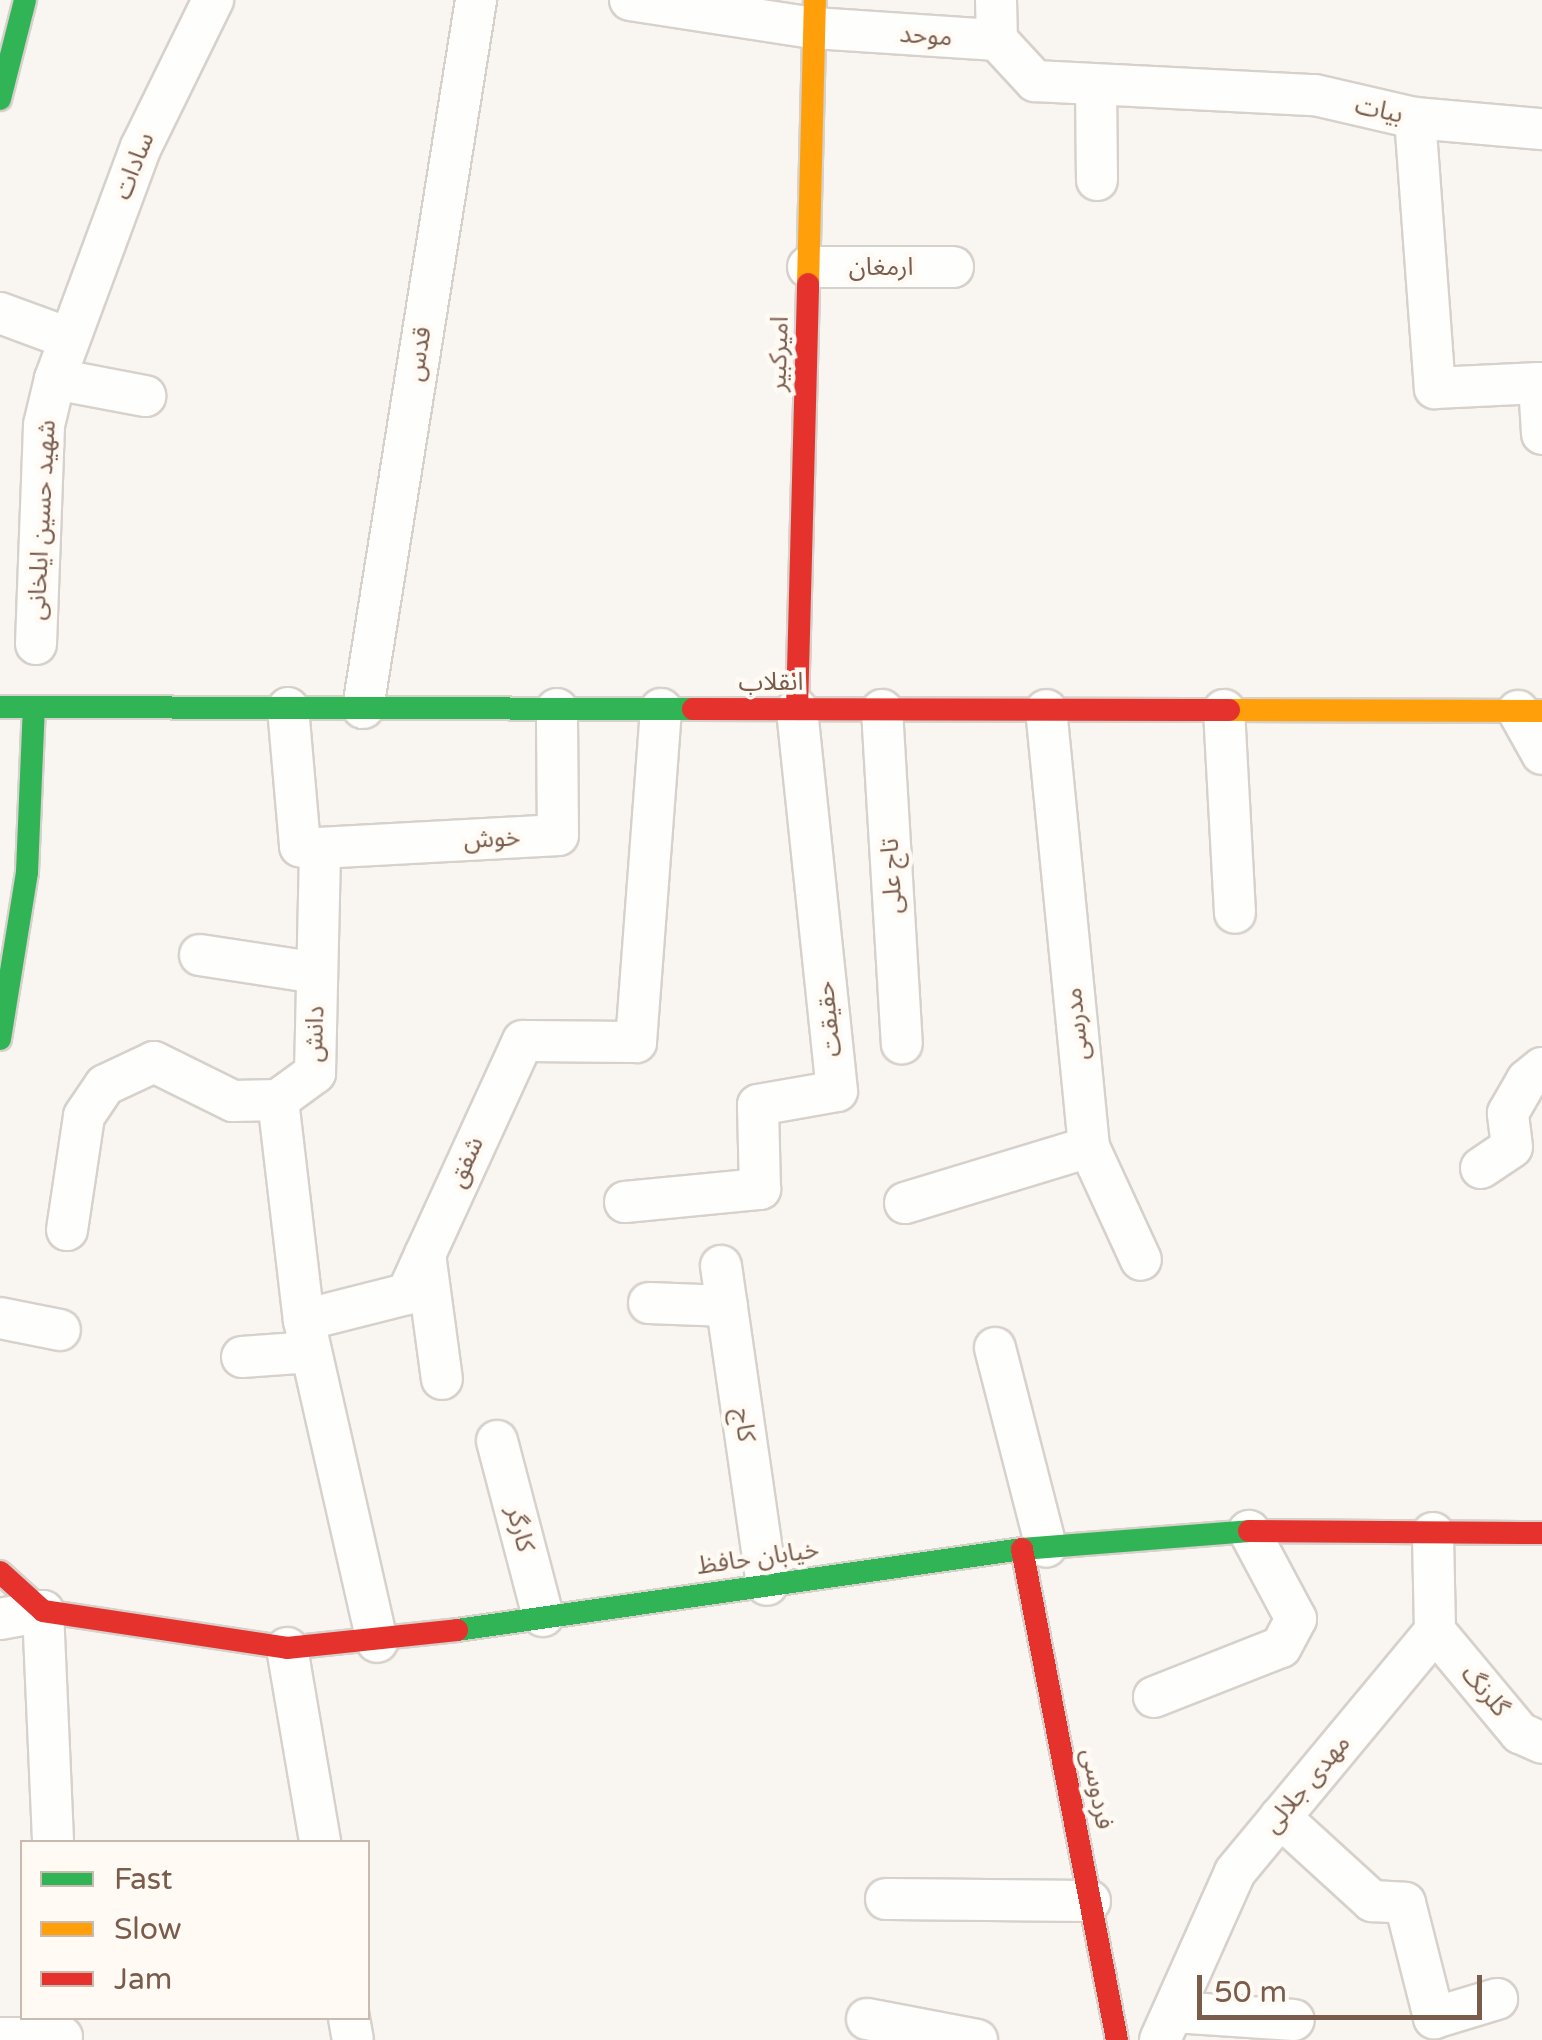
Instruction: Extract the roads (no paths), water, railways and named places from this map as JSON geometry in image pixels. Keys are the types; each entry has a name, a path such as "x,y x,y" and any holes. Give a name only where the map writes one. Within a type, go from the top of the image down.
{"main road":[{"path":"0,99 25,0"},
{"name":"امیرکبیر","path":"797,709 815,14"},
{"name":"انقلاب","path":"0,707 1530,711"},
{"path":"0,1039 27,872 34,707"},
{"name":"خیابان حافظ","path":"42,1611 287,1648 378,1642 1034,1548 1249,1531 1542,1534"},
{"name":"فردوسی","path":"1034,1548 1090,1901 1118,2040"},
{"path":"0,1572 42,1611"}],"street":[{"name":"سادات","path":"68,338 141,147 213,0"},
{"name":"قدس","path":"363,708 476,0"},
{"path":"630,0 815,14"},
{"path":"996,0 997,40"},
{"name":"موحد","path":"815,14 997,40"},
{"name":"بیات","path":"997,40 1035,81 1314,96 1415,118 1434,388 1539,384 1542,434"},
{"path":"1096,84 1098,180"},
{"path":"1415,118 1542,130"},
{"name":"ارمغان","path":"808,266 954,267"},
{"path":"0,312 68,338"},
{"name":"شهید حسین ایلخانی","path":"36,644 44,425 68,338"},
{"path":"56,380 145,396"},
{"name":"دانش","path":"278,1100 315,1073 317,973 310,847 288,708"},
{"name":"خوش","path":"310,847 558,835 557,709"},
{"name":"شفق","path":"307,1336 408,1294 523,1041 636,1042 661,709"},
{"name":"حقیقت","path":"625,1202 760,1189 758,1105 837,1091 797,709"},
{"name":"تاج علی","path":"882,710 902,1042"},
{"name":"مدرسی","path":"1046,710 1089,1148 1141,1260"},
{"path":"1224,710 1235,913"},
{"path":"1530,711 1542,754"},
{"path":"200,955 317,973"},
{"path":"67,1230 84,1116 105,1086 154,1062 233,1101 278,1100 307,1336 378,1642"},
{"path":"1480,1168 1512,1147 1508,1113 1527,1080 1542,1068"},
{"path":"906,1203 1089,1148"},
{"path":"425,1254 442,1379"},
{"name":"کاج","path":"721,1266 767,1584"},
{"path":"649,1302 727,1306"},
{"path":"0,1318 60,1330"},
{"path":"242,1357 307,1336"},
{"path":"996,1348 1034,1548"},
{"name":"کارگر","path":"496,1441 543,1616"},
{"path":"1154,1697 1281,1647 1296,1619 1249,1531"},
{"path":"1433,1533 1434,1631"},
{"path":"0,1619 42,1611 53,1840"},
{"name":"گلرنگ","path":"1434,1631 1520,1733 1542,1744"},
{"name":"مهدی جلالی","path":"1167,2026 1235,1872 1434,1631"},
{"path":"287,1648 320,1840"},
{"path":"1280,1817 1372,1901 1405,1903 1434,2018 1497,1999"},
{"path":"886,1900 1090,1901"},
{"path":"866,2018 976,2040"},
{"path":"1167,2026 1294,2020"},
{"path":"0,2038 62,2032"}]}
